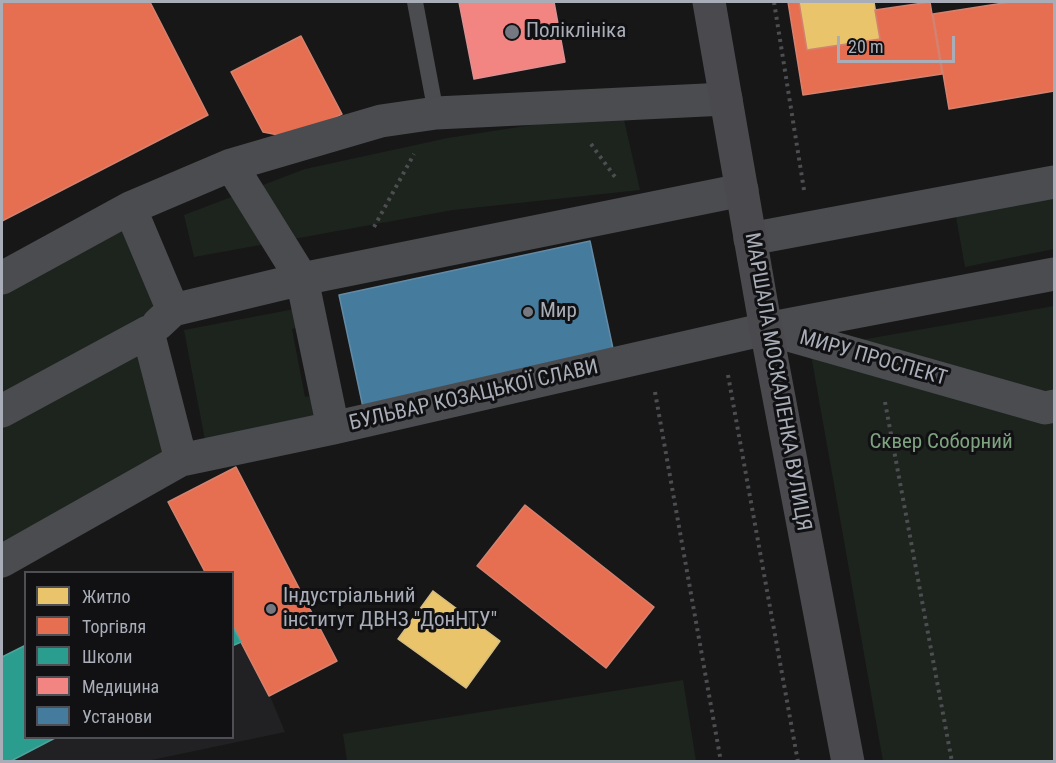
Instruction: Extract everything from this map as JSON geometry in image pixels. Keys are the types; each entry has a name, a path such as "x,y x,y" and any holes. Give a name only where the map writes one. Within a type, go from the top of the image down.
{"street":[{"name":"МАРШАЛА МОСКАЛЕНКА ВУЛИЦЯ","path":"708,2 766,329 848,762"},
{"path":"2,278 130,208 231,165 381,121 436,113 726,99"},
{"path":"231,165 302,279 333,428"},
{"path":"750,239 1054,182"},
{"path":"2,411 148,332 172,310 302,279 742,190"},
{"path":"130,208 172,310"},
{"name":"МИРУ ПРОСПЕКТ","path":"766,329 1054,274"},
{"name":"МИРУ ПРОСПЕКТ","path":"766,329 1045,408 1054,406"},
{"name":"БУЛЬВАР КОЗАЦЬКОЇ СЛАВИ","path":"2,561 181,460 333,428 766,329"},
{"path":"148,332 181,460"}],"lane":[{"path":"415,2 436,113"}],"path":[{"path":"774,2 810,228"},
{"path":"565,106 640,211"},
{"path":"351,270 436,113"},
{"path":"722,339 798,762"},
{"path":"648,356 722,762"},
{"path":"878,361 952,762"}],"shaded area":[{"name":"Індустріальний інститут ДВНЗ \"ДонНТУ\"","path":"236,467 337,661 270,696 285,732 147,761 2,762 2,657 24,646 24,739 234,739 234,571 204,571 168,502"}],"green space":[{"path":"622,111 640,190 453,210 194,257 184,215 305,169 448,138"},
{"path":"1054,192 1054,249 965,267 955,211"},
{"path":"130,208 173,310 148,333 181,460 2,559 2,278"},
{"name":"Сквер Соборний","path":"1054,306 1054,761 883,761 810,349"},
{"path":"300,308 304,326 292,329 305,397 315,395 320,418 205,440 184,330"},
{"path":"683,680 696,761 347,761 343,734"}],"building: Житло":[{"path":"799,2 874,2 880,39 807,50"},
{"path":"433,591 500,641 466,688 398,639"}],"building: Торгівля":[{"path":"2,2 150,2 208,115 2,221"},
{"path":"788,2 799,2 807,50 880,39 875,10 930,2 942,74 803,95"},
{"path":"1010,2 1054,2 1054,91 949,109 933,14"},
{"path":"301,36 342,114 294,138 263,132 231,72"},
{"name":"Індустріальний інститут ДВНЗ \"ДонНТУ\"","path":"236,467 337,661 269,696 234,629 234,571 204,571 168,502"},
{"path":"525,505 654,607 606,668 477,566"}],"building: Школи":[{"path":"234,629 241,642 234,645"},
{"path":"24,646 24,739 53,739 9,762 2,762 2,657"}],"building: Медицина":[{"name":"Поліклініка","path":"459,2 554,2 565,62 474,79"}],"building: Установи":[{"path":"590,241 615,358 364,412 339,295"}],"place":[{"name":"Поліклініка","path":"512,32"},
{"name":"Мир","path":"528,312"},
{"name":"Індустріальний інститут ДВНЗ \"ДонНТУ\"","path":"271,609"}]}
